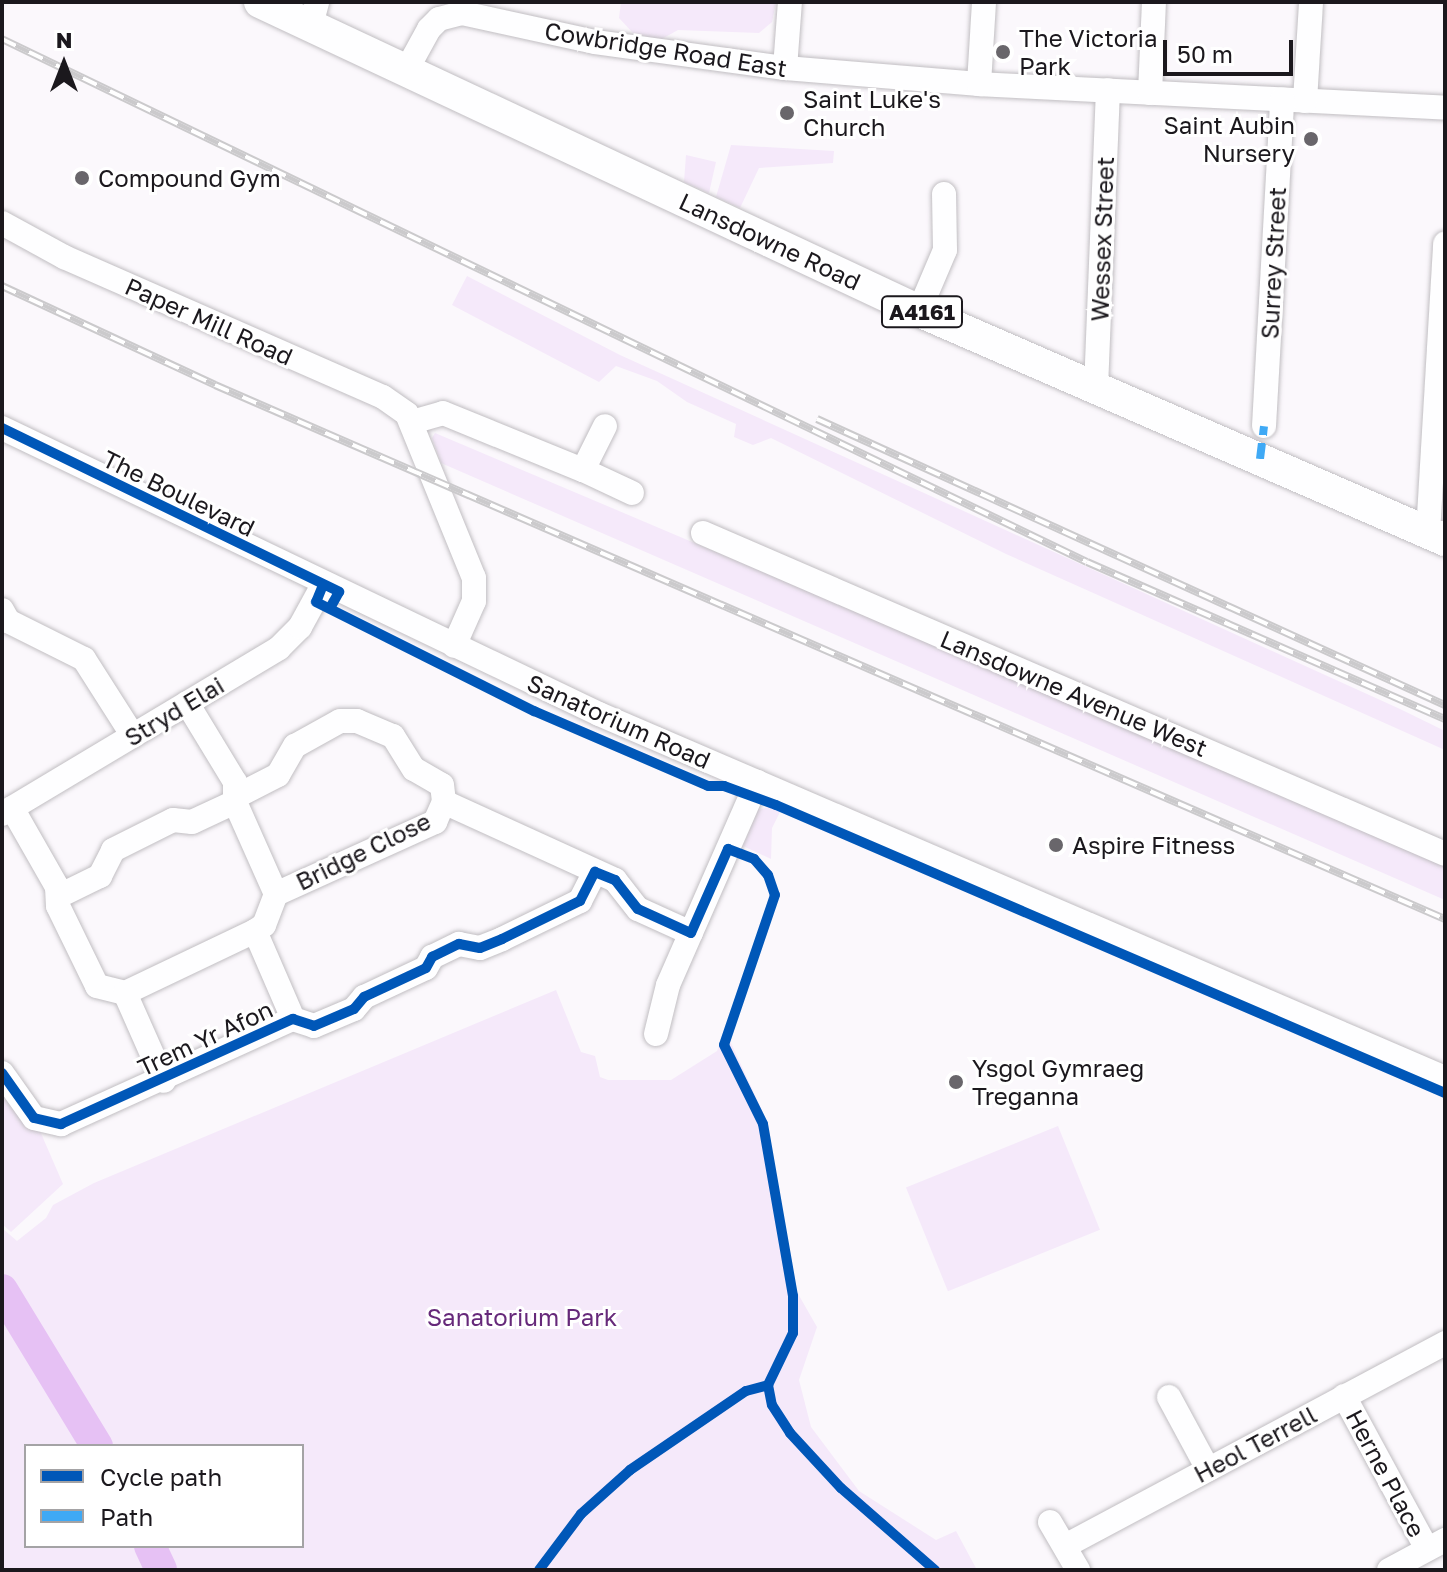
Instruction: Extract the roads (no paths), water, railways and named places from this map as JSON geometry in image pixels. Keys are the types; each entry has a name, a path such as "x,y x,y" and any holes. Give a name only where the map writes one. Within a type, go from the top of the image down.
{"main road":[{"path":"260,2 314,14"},
{"name":"A4161","path":"314,14 406,71"},
{"name":"Lansdowne Road","path":"406,71 919,311 1436,537"}],"street":[{"path":"785,68 790,2"},
{"path":"979,84 984,2"},
{"path":"1150,93 1154,2"},
{"name":"Surrey Street","path":"1264,426 1294,100 1311,2"},
{"name":"Cowbridge Road East","path":"406,71 429,29 439,19 462,13 595,42 785,68 979,84 1445,108"},
{"name":"Wessex Street","path":"1096,388 1108,90"},
{"path":"919,311 945,250 944,194"},
{"name":"Paper Mill Road","path":"2,223 64,257 383,397 412,422"},
{"path":"1436,537 1445,243"},
{"path":"454,646 474,601 474,578 412,422 443,413 632,493"},
{"path":"583,470 605,426"},
{"name":"The Boulevard","path":"2,428 454,646"},
{"name":"Lansdowne Avenue West","path":"703,533 765,549 1110,696 1445,854"},
{"name":"Stryd Elai","path":"7,811 288,641 323,585"},
{"path":"2,610 8,621 89,664 133,736"},
{"name":"Sanatorium Road","path":"454,646 757,782 1445,1078"},
{"path":"7,811 59,896 58,906 97,986 125,993 255,931 264,925 276,894 236,799 235,782 187,703"},
{"path":"59,896 100,876 113,850 173,820 192,822 236,799 278,775 295,746 349,719 393,736 414,769 442,785 444,802 615,880 638,909 691,933"},
{"path":"656,1034 661,1003 757,782"},
{"name":"Bridge Close","path":"276,894 435,822 444,802"},
{"name":"Trem Yr Afon","path":"2,1073 34,1118 54,1125 164,1081 293,1019 314,1026 426,968 432,957 459,944 480,948 502,939 580,901 595,872"},
{"path":"255,931 293,1019"},
{"path":"125,993 164,1081"},
{"name":"Heol Terrell","path":"1065,1546 1445,1343"},
{"name":"Herne Place","path":"1344,1396 1436,1545"},
{"path":"1169,1397 1208,1469"},
{"path":"1050,1522 1078,1570"},
{"path":"1389,1570 1436,1545"}],"waterway":[{"path":"2,1290 96,1444"},
{"path":"151,1548 161,1570"}],"railway":[{"path":"2,39 1087,562 1445,719"},
{"path":"2,286 215,385 1445,919"},
{"path":"817,419 1445,705"}],"place":[{"name":"The Victoria Park","path":"1003,52"},
{"name":"Saint Luke's Church","path":"787,113"},
{"name":"Saint Aubin Nursery","path":"1311,139"},
{"name":"Compound Gym","path":"82,178"},
{"name":"Aspire Fitness","path":"1056,845"},
{"name":"Ysgol Gymraeg Treganna","path":"956,1082"}],"park label":[{"name":"Sanatorium Park","path":"522,1317"}]}
